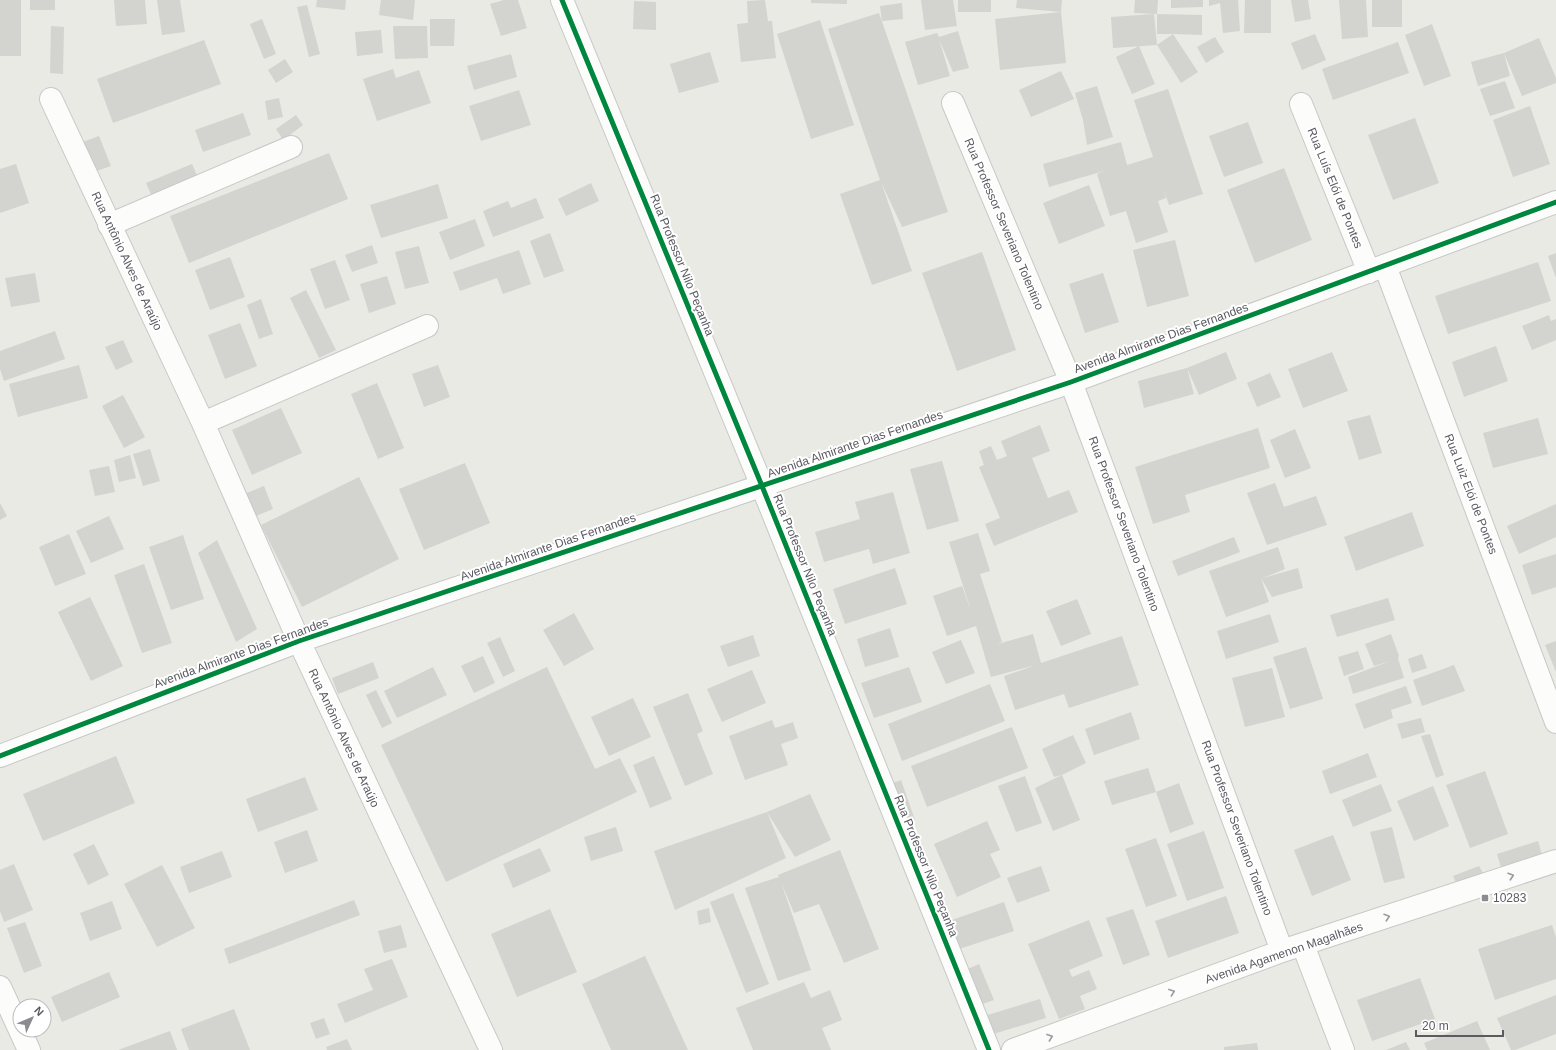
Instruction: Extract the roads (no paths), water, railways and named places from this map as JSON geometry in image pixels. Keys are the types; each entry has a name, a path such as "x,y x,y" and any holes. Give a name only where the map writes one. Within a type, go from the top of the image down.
{"street":[{"name":"Rua Professor Nilo Peçanha","path":"562,0 762,486 989,1050"},
{"name":"Rua Antônio Alves de Araújo","path":"51,99 203,423 299,641 491,1050"},
{"name":"Rua Professor Severiano Tolentino","path":"952,102 1071,382 1282,951"},
{"name":"Rua Luís Elói de Pontes","path":"1301,104 1377,269"},
{"path":"109,225 291,147"},
{"name":"Avenida Almirante Dias Fernandes","path":"0,756 299,641 1071,382 1556,202"},
{"name":"Rua Luiz Elói de Pontes","path":"1377,269 1556,722"},
{"path":"203,423 427,326"},
{"name":"Avenida Agamenon Magalhães","path":"1013,1050 1282,951 1556,861"},
{"path":"1304,945 1343,1050"},
{"path":"0,987 29,1050"}],"place":[{"name":"10283","path":"1485,898"}]}
